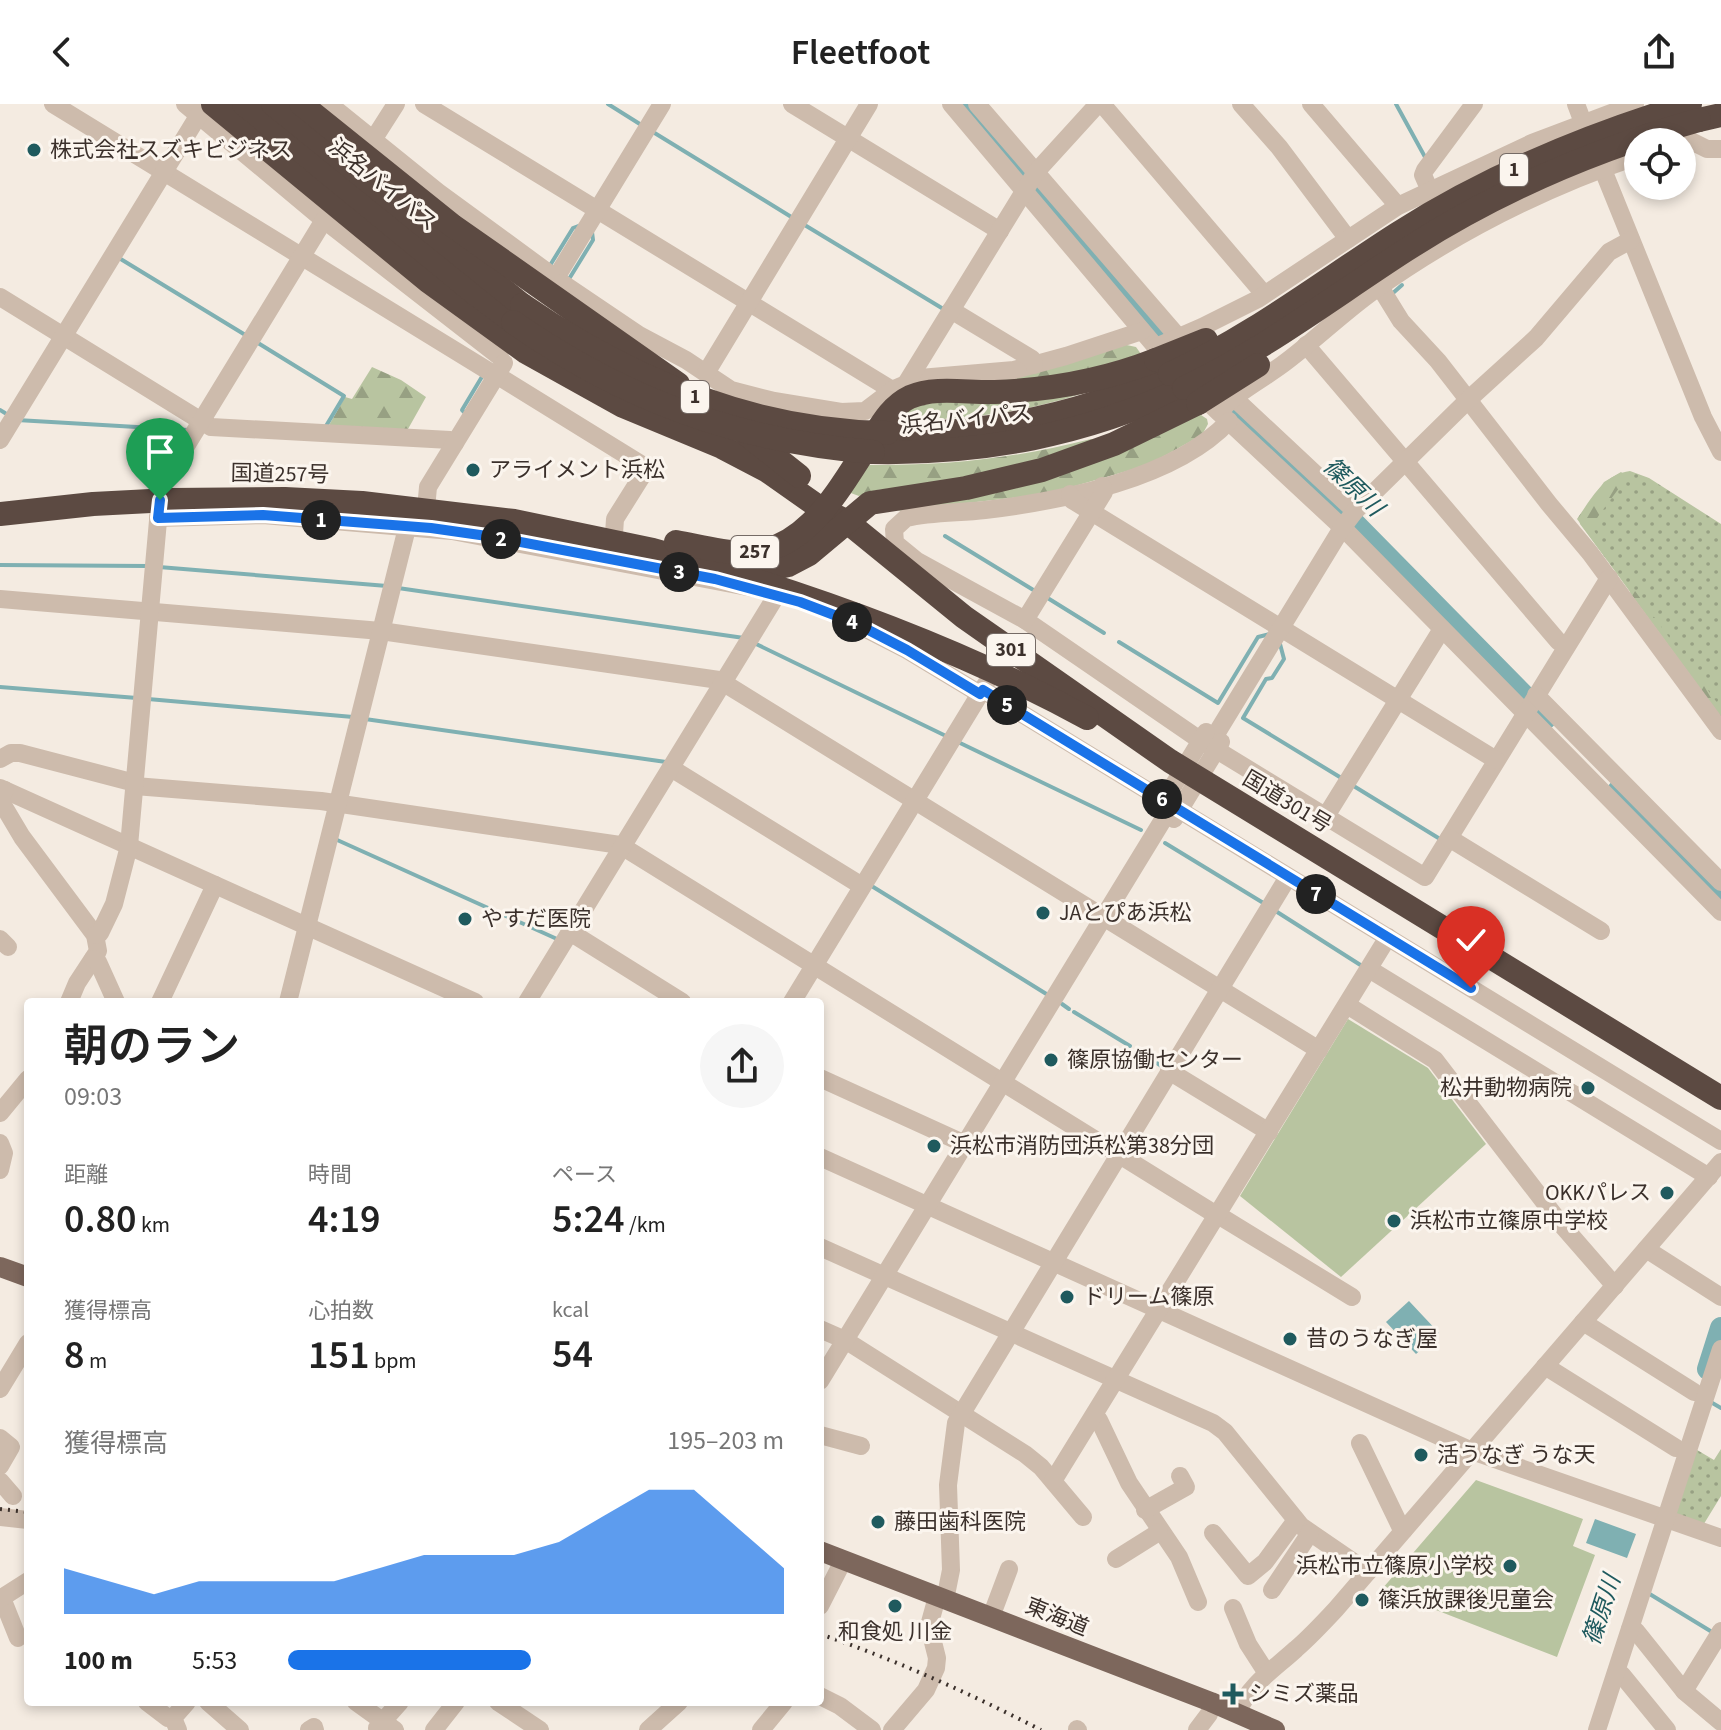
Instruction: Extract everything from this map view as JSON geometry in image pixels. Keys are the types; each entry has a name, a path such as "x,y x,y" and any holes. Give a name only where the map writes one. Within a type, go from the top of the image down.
{"highway":[{"name":"浜名バイパス","path":"244,104 437,263 525,324 702,400 880,442 1025,422 1196,377"},
{"name":"浜名バイパス","path":"273,104 525,324"},
{"path":"301,104 427,206 525,324 557,372 623,406 744,458 827,506"},
{"path":"201,107 428,281 708,405 827,506"},
{"name":"1","path":"1371,278 1441,229 1510,192 1608,150 1696,124"},
{"path":"1196,377 1282,348 1371,278"},
{"path":"846,521 879,500 966,488 1066,462 1138,434 1196,377 1236,325 1292,293 1371,278"},
{"name":"国道257号","path":"0,514 159,509 285,499 614,534 733,552 761,551 788,541 827,506 887,417 913,396 1061,385 1116,373 1196,377"},
{"name":"国道301号","path":"827,506 964,617 1184,770 1721,1098"},
{"name":"257","path":"673,541 733,559 764,560 793,550 828,520 836,518 846,521"},
{"name":"国道257号","path":"559,528 714,567 754,571 788,565 809,554 846,521"},
{"name":"257","path":"714,567 776,590 879,621 985,685 1184,770"}],"main road":[{"path":"0,1267 24,1276"},
{"name":"東海道","path":"824,1553 1213,1703 1275,1730"}],"street":[{"path":"53,104 302,257 525,324 639,335 738,392 807,408 865,411 900,386 920,378 987,374 1034,365 1142,331"},
{"path":"329,104 464,212 525,324 647,468 615,519 614,534"},
{"path":"373,140 396,104"},
{"path":"424,104 749,303 900,386"},
{"path":"289,998 381,631 415,514 525,324 662,104"},
{"path":"792,104 1000,231"},
{"path":"706,373 869,104"},
{"path":"951,104 1030,181 1196,377 1219,432 1168,462 1102,486 1002,508 906,518 894,529 895,543 917,561 1019,617 1210,743 1425,877 1609,578"},
{"path":"977,104 1030,181 1142,331 1349,519 1442,629 1531,703 1721,882"},
{"path":"900,386 1030,181 1100,104 1269,292 1405,462 1558,641 1566,646"},
{"path":"1241,104 1354,235 1371,278 1401,321 1469,399 1609,578 1721,731"},
{"path":"1311,104 1398,206"},
{"path":"1430,191 1423,175 1425,170 1474,104"},
{"path":"1576,104 1703,417 1721,452"},
{"path":"1196,377 1269,292 1398,206 1583,123 1635,104"},
{"path":"1678,104 1696,124 1707,149 1721,149"},
{"path":"0,440 201,107 324,220 525,324"},
{"path":"1196,377 1284,364 1311,342 1371,278 1624,161"},
{"path":"95,935 100,933 114,904 129,846 161,486 324,220"},
{"path":"824,1374 1106,913 1128,895 1171,807 1184,770 1210,743 1349,519 1469,399 1536,338 1609,252 1631,240"},
{"path":"0,297 211,427 450,440 455,443"},
{"path":"951,310 1032,359 1034,365"},
{"path":"1019,617 1092,512 1104,492 1102,486"},
{"path":"1070,494 1072,500 1278,633 1397,699 1496,760"},
{"path":"415,514 494,537 776,590 723,683 529,998"},
{"path":"0,599 381,631 723,683 1106,913 1319,1050"},
{"path":"964,617 1019,617"},
{"path":"1326,816 1442,629"},
{"path":"794,998 985,685 1171,807 1721,1141"},
{"path":"1531,703 1721,912"},
{"path":"0,759 11,753 20,753 135,784 338,804 623,846 1352,1297"},
{"path":"671,768 862,886"},
{"path":"71,998 98,951 95,935 17,829 0,800 2,789 466,998"},
{"path":"1449,838 1601,931"},
{"path":"892,1730 926,1690 936,1668 937,1658 929,1626 951,1570 949,1470 953,1434 960,1413 1288,877"},
{"path":"162,998 215,885"},
{"path":"570,932 676,998"},
{"path":"1053,1481 1388,937"},
{"path":"93,959 98,962 114,998"},
{"path":"1237,1713 1266,1672 1301,1645 1368,1572 1715,1169 1369,969"},
{"path":"1347,1005 1435,1060 1561,1224 1615,1286"},
{"path":"1169,1071 1269,1132"},
{"path":"824,1080 965,1144"},
{"path":"2,1106 24,1083"},
{"path":"0,1143 4,1153 0,1170"},
{"path":"824,1159 1472,1451 1721,1538"},
{"path":"824,1249 1220,1427 1303,1526 1368,1572"},
{"path":"1646,1249 1721,1297"},
{"path":"1583,1322 1694,1392"},
{"path":"824,1331 845,1340 1033,1460 1083,1517"},
{"path":"1597,1730 1662,1519 1721,1349"},
{"path":"0,1389 24,1350"},
{"path":"1545,1366 1676,1448"},
{"path":"1094,1417 1099,1420 1145,1510 1179,1557 1198,1602"},
{"path":"824,1436 861,1446"},
{"path":"0,1438 11,1447 0,1466"},
{"path":"1360,1443 1404,1530"},
{"path":"1145,1510 1186,1487 1180,1476"},
{"path":"0,1481 13,1496"},
{"path":"0,1517 24,1520"},
{"path":"1213,1533 1248,1576 1303,1526"},
{"path":"1272,1590 1303,1526"},
{"path":"1116,1559 1159,1532"},
{"path":"824,1598 843,1561"},
{"path":"991,1617 1009,1569"},
{"path":"18,1638 1,1598 24,1584"},
{"path":"1233,1608 1248,1644 1266,1672"},
{"path":"1630,1629 1636,1631 1684,1691 1721,1722"},
{"path":"1684,1691 1721,1631"},
{"path":"1616,1673 1622,1675 1667,1730"},
{"path":"824,1698 872,1730"},
{"path":"1197,1730 1213,1703"},
{"path":"152,1706 175,1724 185,1706"},
{"path":"213,1706 240,1730"},
{"path":"361,1706 385,1727 398,1706"},
{"path":"434,1730 453,1706"},
{"path":"504,1706 539,1730"},
{"path":"648,1730 675,1706"},
{"path":"761,1730 781,1706"}],"green space":[{"path":"1122,344 1136,347 1141,354 1060,379 978,381"},
{"path":"372,367 401,380 426,397 408,429 404,433 328,427 345,397 352,399"},
{"path":"1111,383 1061,400 1010,411 931,420 905,421 901,418 916,403"},
{"path":"1198,413 1207,419 1208,424 1202,435 1148,465 1047,494 897,511"},
{"path":"1091,439 1096,441 990,477 877,490 859,496 848,492 868,465 981,460"},
{"path":"1630,471 1649,478 1721,524 1721,717 1577,519 1605,482"},
{"path":"1621,472 1625,480 1591,526 1610,555 1607,560 1580,524 1579,517 1604,482"},
{"path":"1631,589 1721,708 1721,717 1630,593"},
{"path":"1348,1019 1428,1068 1486,1144 1341,1277 1240,1196"},
{"path":"1692,1447 1714,1460 1721,1449 1721,1496 1702,1527 1673,1517"},
{"path":"1476,1480 1583,1519 1573,1546 1595,1555 1557,1657 1382,1589"}],"water":[{"path":"1409,1301 1439,1333 1416,1354 1386,1322"},
{"path":"1595,1519 1636,1534 1627,1558 1586,1543"}],"waterway":[{"path":"608,104 643,126"},
{"name":"篠原川","path":"964,104 1179,356"},
{"path":"1396,104 1425,157"},
{"path":"653,132 793,218"},
{"path":"803,224 945,310"},
{"path":"549,267 573,228 581,225"},
{"path":"569,279 593,240 592,232"},
{"path":"119,258 247,336"},
{"path":"1393,293 1402,285"},
{"path":"258,343 344,396 326,426"},
{"path":"466,414 462,410 483,375"},
{"path":"0,410 5,413"},
{"name":"篠原川","path":"1237,413 1354,523 1546,718"},
{"path":"17,420 188,430"},
{"path":"945,536 1035,591"},
{"path":"0,565 148,566"},
{"path":"159,567 387,586"},
{"path":"398,588 744,638"},
{"path":"1046,597 1104,633"},
{"path":"1119,642 1218,703 1258,637 1270,634"},
{"path":"754,643 946,736"},
{"path":"1280,644 1284,659 1272,678 1266,679 1243,718 1343,779"},
{"path":"0,687 137,698"},
{"path":"148,699 353,717"},
{"path":"365,719 666,762"},
{"path":"958,742 1141,830"},
{"path":"1352,785 1440,839"},
{"name":"篠原川","path":"1618,791 1721,895"},
{"path":"335,839 557,939"},
{"path":"1165,843 1265,904"},
{"path":"870,885 1048,995"},
{"path":"1274,910 1362,966"},
{"path":"1062,1004 1069,1009"},
{"path":"1074,1012 1130,1046"},
{"path":"1138,1051 1163,1067"},
{"name":"篠原川","path":"1708,1369 1721,1328"},
{"path":"1709,1401 1721,1408"},
{"path":"1648,1593 1712,1632"}],"railway":[{"path":"0,1509 24,1512"},
{"path":"824,1636 932,1678 1041,1730"}],"place":[{"name":"株式会社スズキビジネス","path":"34,150"},
{"name":"アライメント浜松","path":"473,470"},
{"name":"JAとぴあ浜松","path":"1043,913"},
{"name":"やすだ医院","path":"465,919"},
{"name":"篠原協働センター","path":"1051,1060"},
{"name":"松井動物病院","path":"1588,1088"},
{"name":"浜松市消防団浜松第38分団","path":"934,1146"},
{"name":"OKKパレス","path":"1667,1193"},
{"name":"浜松市立篠原中学校","path":"1394,1221"},
{"name":"ドリーム篠原","path":"1067,1297"},
{"name":"昔のうなぎ屋","path":"1290,1339"},
{"name":"活うなぎ うな天","path":"1421,1455"},
{"name":"藤田歯科医院","path":"878,1522"},
{"name":"浜松市立篠原小学校","path":"1510,1566"},
{"name":"篠浜放課後児童会","path":"1362,1600"},
{"name":"和食処 川金","path":"895,1606"},
{"name":"シミズ薬品","path":"1233,1694"}],"route":[{"path":"160,500 158,518 263,515 431,528 494,537 743,585 828,612 907,650 980,694 983,690 1471,988"}]}
